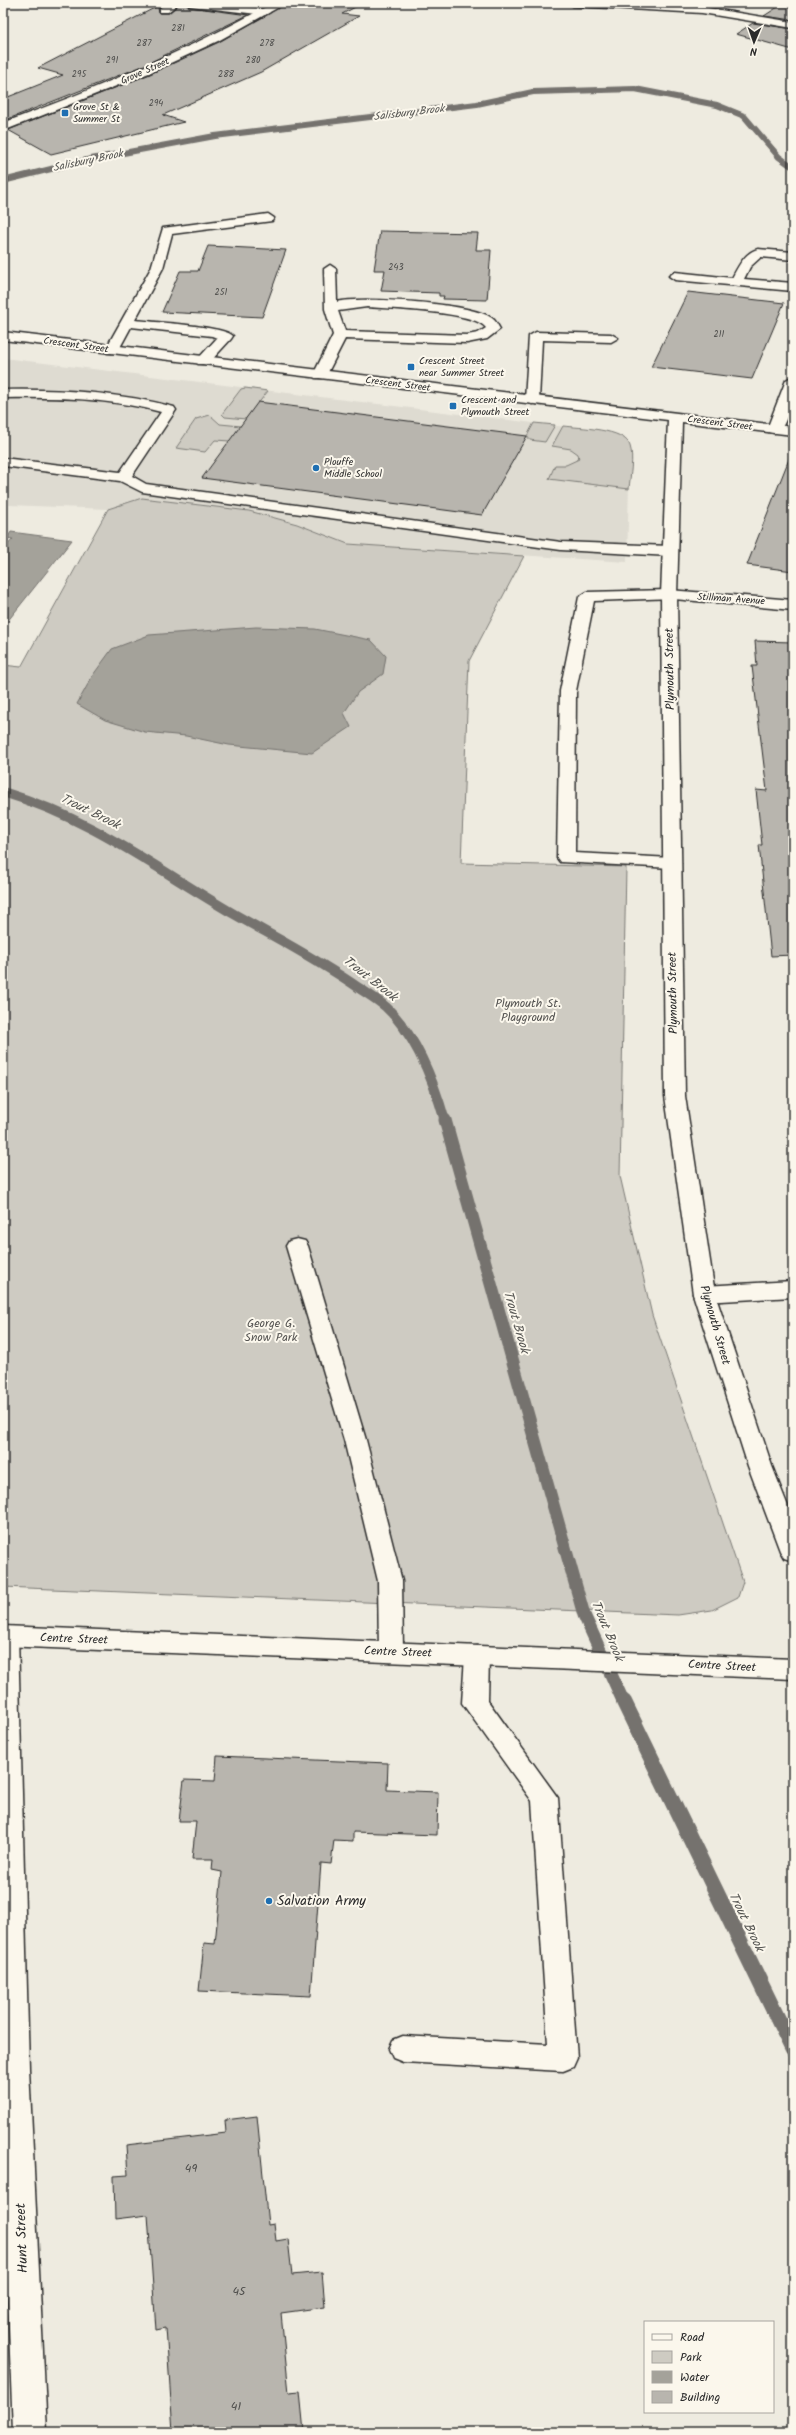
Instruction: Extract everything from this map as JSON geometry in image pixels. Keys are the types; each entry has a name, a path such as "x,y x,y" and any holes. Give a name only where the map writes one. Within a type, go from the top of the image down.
{"street":[{"name":"Grove Street","path":"3,127 138,75 282,3"},
{"path":"573,3 702,10 793,25"},
{"name":"Crescent Street","path":"3,336 793,432"},
{"name":"Plymouth Street","path":"675,417 669,595 675,1096 704,1294 760,1466 793,1551"},
{"name":"Stillman Avenue","path":"669,595 793,605"},
{"path":"704,1294 793,1289"},
{"name":"Centre Street","path":"4,1636 793,1669"},
{"name":"Hunt Street","path":"4,1636 9,2069 30,2432"}],"lane":[{"path":"164,10 174,3"},
{"path":"190,3 265,12"},
{"path":"112,350 157,268 166,231 268,218"},
{"path":"736,282 746,265 758,253 793,256"},
{"path":"320,375 340,335 331,309 330,269"},
{"path":"675,276 793,287"},
{"path":"331,309 341,305 367,303 467,312 488,321 493,329 482,336 467,339 340,335"},
{"path":"127,323 213,332 226,336 203,361"},
{"path":"532,400 536,336 611,338"},
{"path":"774,429 793,380"},
{"path":"3,394 37,394 141,401 169,410 124,477"},
{"path":"3,462 124,477 142,488 561,546 670,551"},
{"path":"669,595 588,597 568,691 566,858 672,863"},
{"path":"297,1246 355,1440 390,1581 391,1652"},
{"path":"403,2049 563,2058 545,1798 475,1703 478,1656"}],"shaded area":[{"name":"Plouffe Middle School","path":"3,358 615,433 626,438 630,446 627,562 348,544 297,524 249,511 142,498 108,509 9,505 3,489"}],"green space":[{"path":"245,388 268,391 246,419 225,417 222,414 241,389"},
{"path":"210,415 220,424 241,426 230,441 215,440 205,452 176,448 196,419"},
{"path":"534,423 555,425 545,442 530,440 527,436"},
{"path":"563,426 589,428 611,432 626,440 630,446 632,456 629,489 549,479 555,465 566,465 579,459 578,454 571,449 552,446"},
{"name":"George G. Snow Park","path":"142,498 249,511 297,524 348,544 524,556 469,661 461,863 626,867 620,1176 652,1315 743,1582 738,1597 712,1610 678,1615 3,1587 3,665 21,667 108,509"}],"water":[{"path":"11,532 72,540 3,627 3,550 13,539 7,538"},
{"path":"256,627 315,629 371,640 386,656 383,674 358,692 344,713 351,727 312,753 229,745 186,736 145,732 105,720 77,704 93,675 112,649 149,635"}],"building":[{"path":"164,3 158,8 159,13 169,13 180,3 184,3 190,7 248,15 140,67 3,121 3,99 63,75 38,68"},
{"path":"228,3 270,3 262,7"},
{"path":"287,3 363,3 342,14 359,16 261,72 163,115 184,122 51,154 8,130 150,74 219,42"},
{"path":"784,3 793,3 793,20 764,16"},
{"path":"753,23 793,29 793,50 736,34"},
{"path":"380,231 478,233 476,250 491,250 487,300 443,299 444,296 439,296 439,293 381,291 385,270 374,270"},
{"path":"208,246 286,250 262,317 162,312 180,271 198,271"},
{"path":"688,292 784,303 752,379 651,367"},
{"path":"258,402 527,436 482,515 202,478"},
{"path":"791,454 793,455 793,571 747,565"},
{"path":"755,641 793,642 793,955 771,956 759,845 762,845 756,790 767,791 752,666 757,666"},
{"name":"Salvation Army","path":"217,1756 388,1763 387,1790 438,1792 437,1835 353,1832 353,1841 334,1840 331,1864 321,1863 311,1996 199,1991 204,1943 215,1944 222,1872 212,1870 213,1859 192,1859 196,1821 179,1821 184,1780 215,1781"},
{"path":"257,2116 268,2225 274,2224 276,2241 288,2239 292,2275 322,2272 325,2307 281,2313 289,2393 300,2392 304,2432 173,2432 166,2328 156,2330 148,2215 115,2219 114,2176 128,2175 126,2145 226,2133 225,2120"}],"waterway":[{"name":"Salisbury Brook","path":"3,181 91,159 215,136 477,104 533,92 635,89 717,105 744,116 779,157 793,167"},
{"name":"Trout Brook","path":"3,792 36,803 95,830 234,914 313,959 380,1002 397,1018 415,1045 429,1075 445,1121"},
{"name":"Trout Brook","path":"445,1120 584,1615 624,1703"},
{"name":"Trout Brook","path":"624,1702 793,2050"}],"place":[{"name":"Grove St & Summer St","path":"65,113"},
{"name":"Crescent Street near Summer Street","path":"411,367"},
{"name":"Crescent and Plymouth Street","path":"453,406"},
{"name":"Plouffe Middle School","path":"316,468"},
{"name":"Salvation Army","path":"269,1901"}],"park label":[{"name":"Plymouth St. Playground","path":"528,1010"}]}
